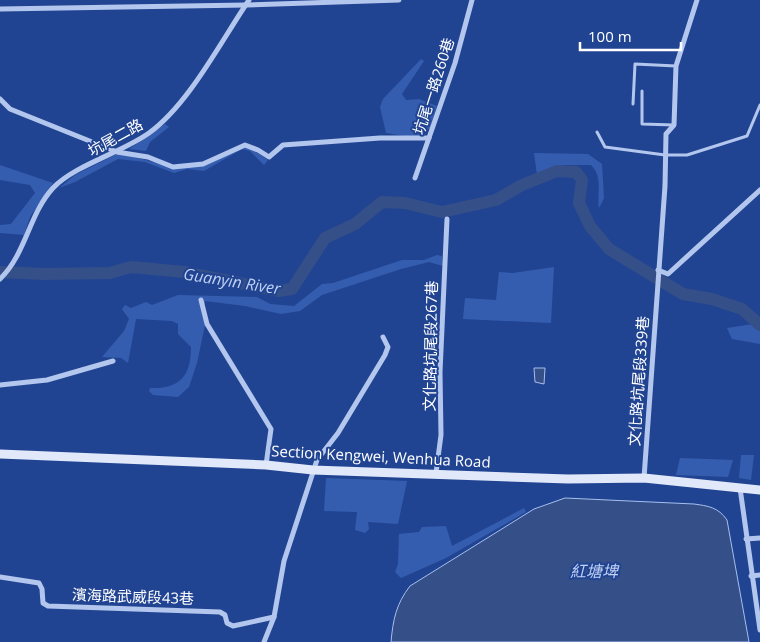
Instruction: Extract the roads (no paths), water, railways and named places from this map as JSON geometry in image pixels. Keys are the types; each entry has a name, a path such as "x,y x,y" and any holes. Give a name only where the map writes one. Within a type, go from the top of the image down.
{"main road":[{"name":"Section Kengwei, Wenhua Road","path":"0,454 266,465 313,470 568,479 644,478 760,490"}],"street":[{"name":"坑尾二路","path":"0,279 12,268 39,208 53,188 66,177 142,138 162,122 185,96 250,0"},
{"path":"0,9 246,6 399,0"},
{"name":"坑尾一路260巷","path":"415,178 455,63 472,0"},
{"path":"674,124 676,66 697,0"},
{"path":"0,99 10,109 117,152 148,157 173,167 181,168 203,164 244,145 258,150 269,157 283,145 380,138 429,138"},
{"name":"文化路坑尾段339巷","path":"644,478 665,186 664,155 666,134 674,124"},
{"path":"658,271 668,274 760,190"},
{"name":"文化路坑尾段267巷","path":"436,473 441,435 440,372 447,219"},
{"path":"201,300 206,324 271,429 266,465"},
{"path":"264,642 274,617 284,561 313,470 317,460 338,433 385,355 388,347 383,337"},
{"path":"0,385 47,380 112,361"},
{"path":"740,488 751,576 758,605 760,630"},
{"path":"746,540 760,538"},
{"path":"751,576 760,575"},
{"name":"濱海路武威段43巷","path":"0,577 39,583 42,589 43,604 48,606 220,612 225,615 227,623 233,626 274,617"}],"lane":[{"path":"633,104 635,64 676,66"},
{"path":"642,91 642,124 674,124"},
{"path":"597,132 605,147 664,155 687,155 747,136 760,105"}],"water":[{"path":"534,368 545,368 544,384 535,382"},
{"name":"紅塘埤","path":"565,498 694,504 720,512 727,520 749,642 391,642 396,612 401,599 410,586 534,509"}],"waterway":[{"name":"Guanyin River","path":"0,272 44,274 110,273 131,267 184,272 279,291 292,289 325,238 355,224 382,202 405,203 442,212 496,200 522,185 557,171 576,172 582,180 579,203 590,226 609,249 683,294 712,299 742,309 760,325"}]}
